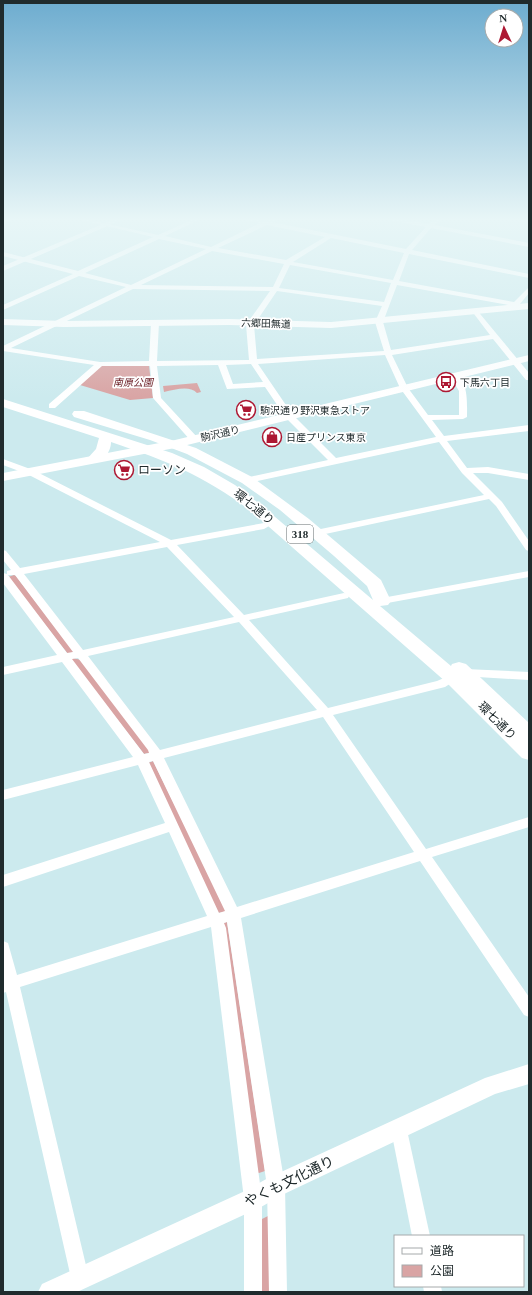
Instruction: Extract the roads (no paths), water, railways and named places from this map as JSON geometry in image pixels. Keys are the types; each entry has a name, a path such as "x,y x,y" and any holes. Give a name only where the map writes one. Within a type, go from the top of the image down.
{"main road":[{"name":"駒沢通り","path":"3,477 175,444 529,358"},
{"path":"3,391 175,444 226,467 248,480 279,502 375,584 380,607 344,596 248,512 193,476 104,441 3,409"},
{"name":"環七通り","path":"3,398 203,468 256,508 380,607 529,734"},
{"name":"環七通り","path":"3,404 87,427"},
{"path":"104,441 114,441 125,438 128,433 124,428"},
{"path":"94,459 102,452 105,445 104,441"},
{"name":"環七通り","path":"459,675 529,753"}],"street":[{"path":"3,308 66,278"},
{"path":"99,278 132,287 274,289 386,304"},
{"path":"3,349 150,278"},
{"path":"279,278 250,325 253,362 289,416 333,460"},
{"path":"381,278 517,305 529,289"},
{"path":"396,281 379,322 388,353 404,388 465,471 499,504 529,548"},
{"name":"六郷田無道","path":"3,322 56,324 252,322 331,325 379,322 517,305 529,306"},
{"path":"474,310 529,378"},
{"path":"156,323 153,363 157,398 194,439"},
{"path":"3,349 100,364 253,362 388,353 496,336"},
{"path":"221,362 230,387 269,384"},
{"path":"52,406 100,364"},
{"path":"425,418 463,417 463,390 454,376"},
{"path":"248,480 333,460 440,438 529,428"},
{"path":"3,462 30,472 169,543 241,618 326,713 529,1010"},
{"path":"465,471 488,470 529,477"},
{"path":"316,533 490,496"},
{"path":"253,1292 253,1199 219,928 142,760 3,575 264,526"},
{"path":"3,553 157,756 234,913 276,1186 278,1292"},
{"path":"380,607 529,574"},
{"path":"3,671 344,596"},
{"path":"3,795 441,684 459,675 529,676"},
{"path":"7,985 529,822"},
{"path":"3,880 172,826"},
{"path":"3,947 7,966 7,985 35,1077 80,1278"},
{"name":"やくも文化通り","path":"50,1292 253,1199 276,1186 492,1085 529,1074"},
{"path":"398,1130 421,1235"}],"place":[{"name":"下馬六丁目","path":"446,382"},
{"name":"駒沢通り野沢東急ストア","path":"246,410"},
{"name":"日産プリンス東京","path":"272,437"},
{"name":"ローソン","path":"124,470"}],"park label":[{"name":"南原公園","path":"133,382"}]}
